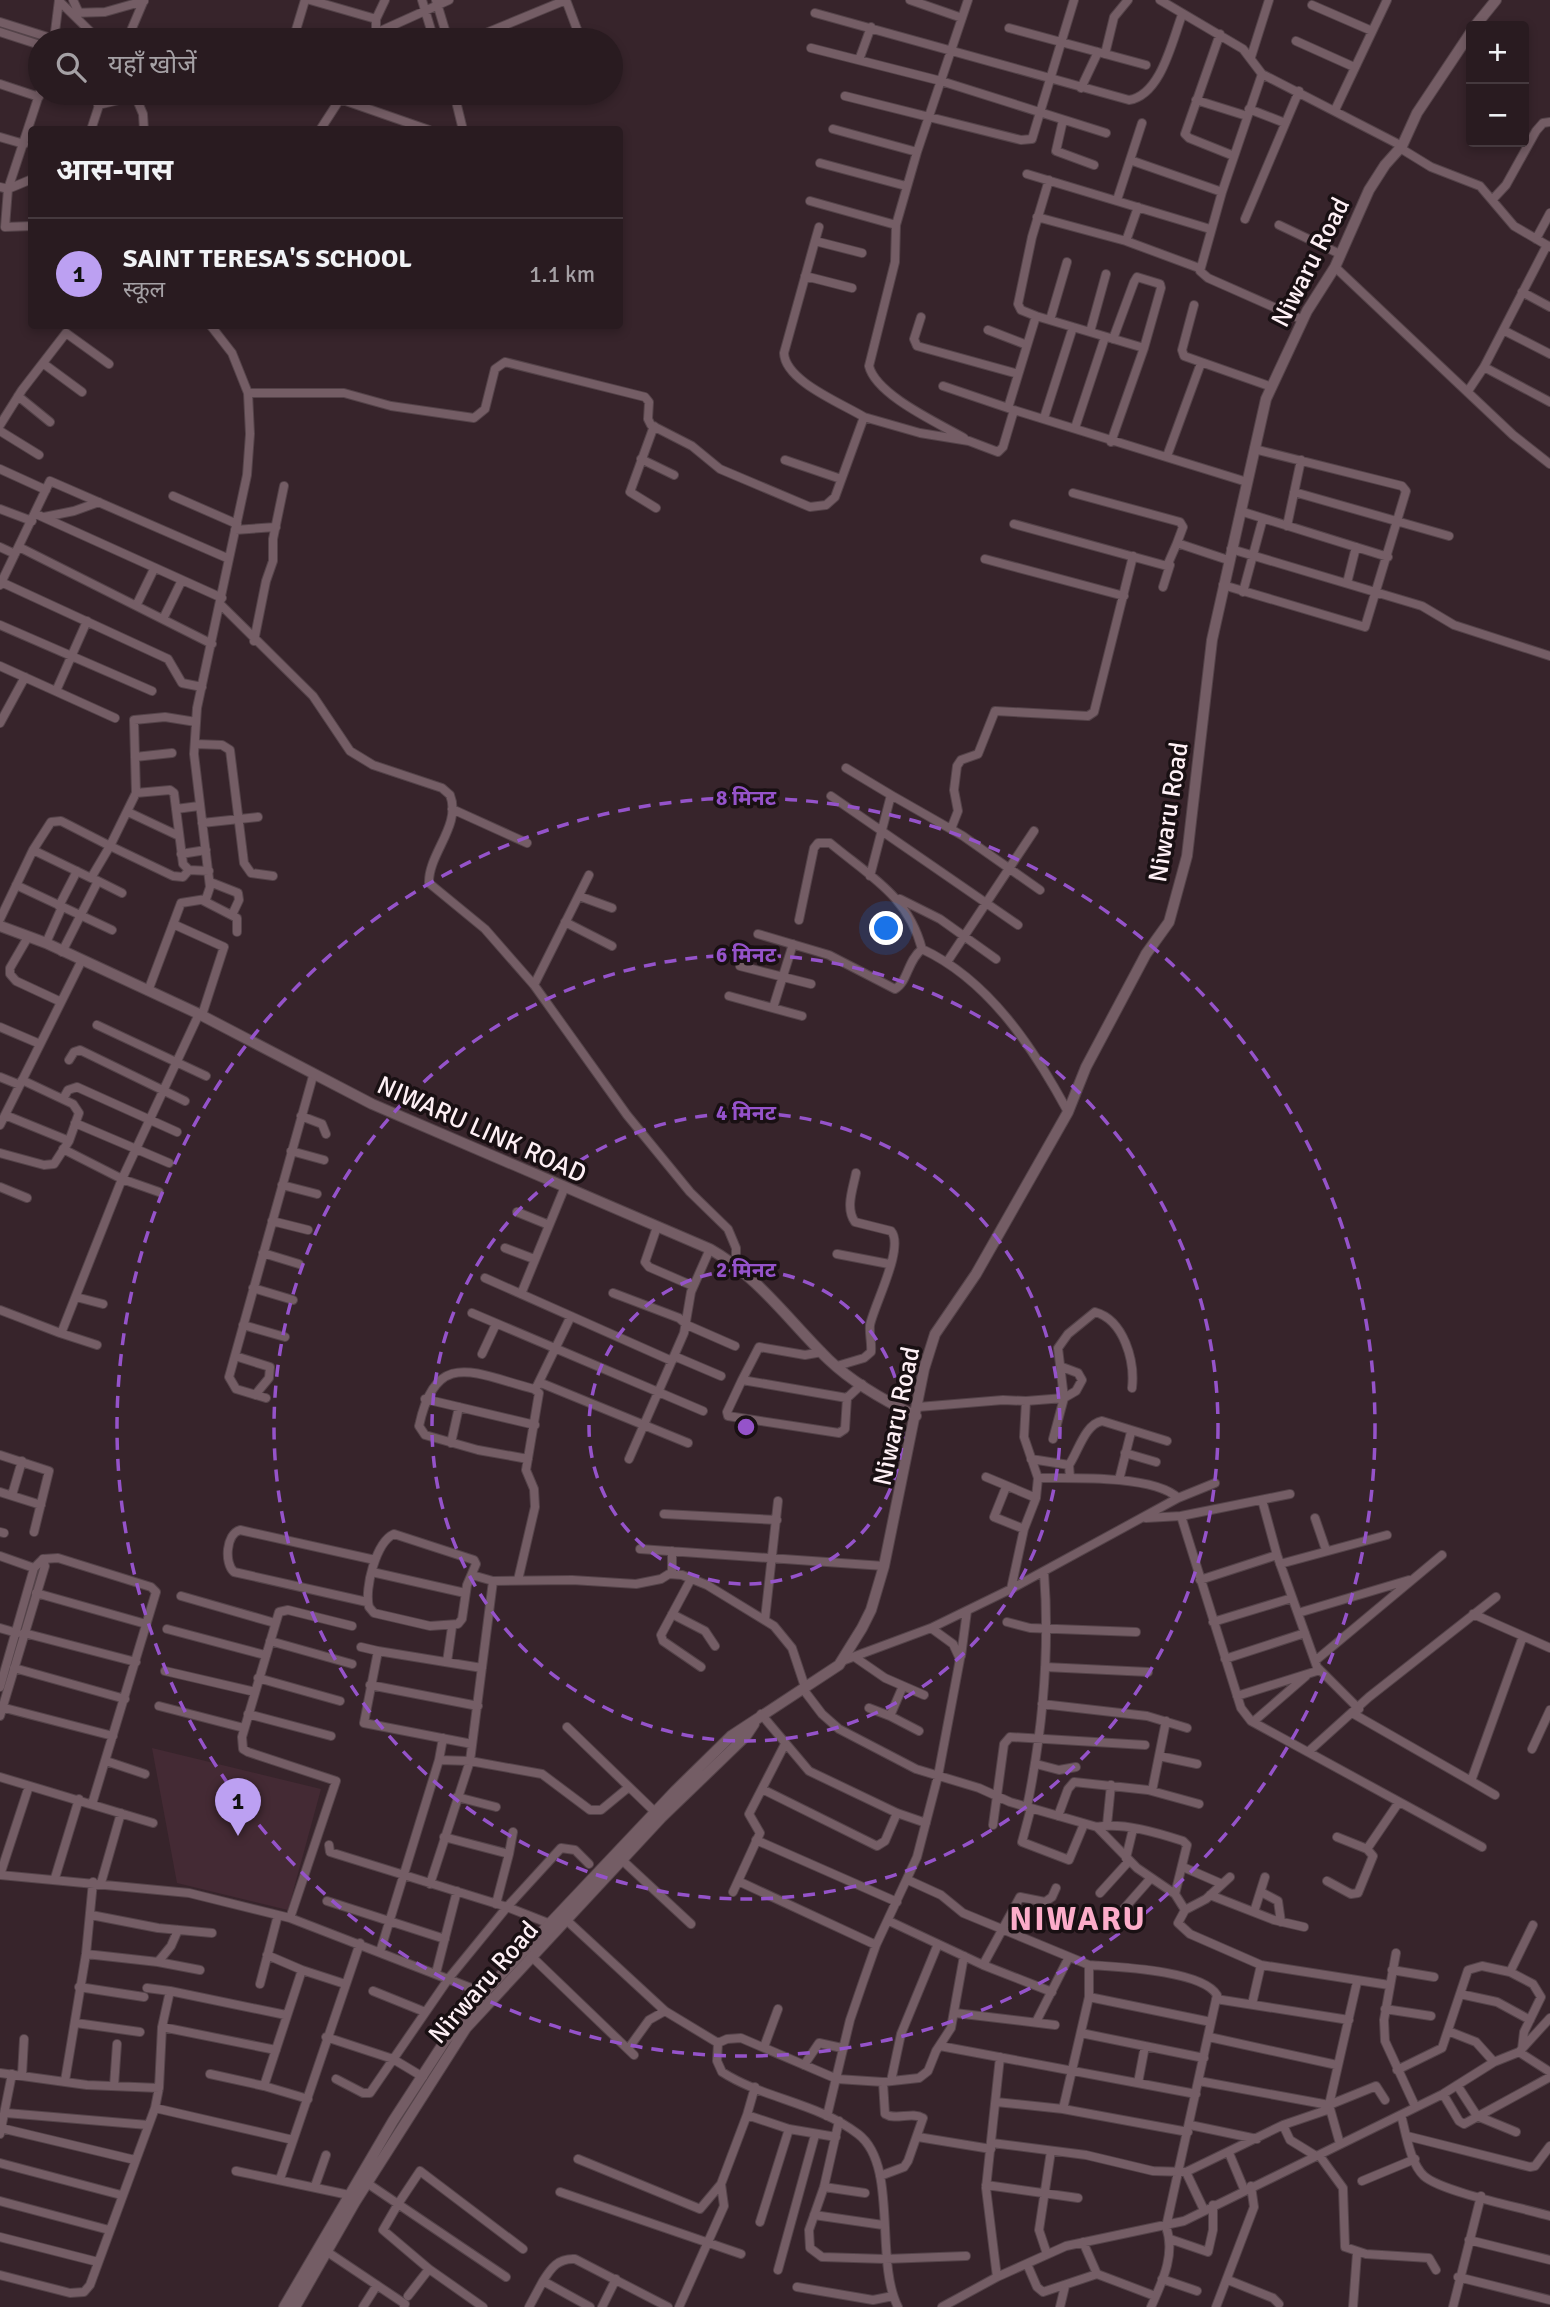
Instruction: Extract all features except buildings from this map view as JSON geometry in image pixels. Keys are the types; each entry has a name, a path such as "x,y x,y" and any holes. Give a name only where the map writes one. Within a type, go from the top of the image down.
{"street":[{"path":"59,0 76,13 89,28"},
{"path":"56,28 59,0"},
{"path":"73,0 76,13"},
{"path":"76,13 105,12 144,0"},
{"path":"132,28 144,0"},
{"path":"297,28 307,0 376,19"},
{"path":"376,28 376,19 385,0"},
{"path":"422,0 430,28"},
{"path":"392,28 436,2 449,0"},
{"path":"498,28 566,0 577,28"},
{"path":"910,0 962,18"},
{"path":"968,0 906,187 896,225 895,262 869,358 870,372 885,389 925,417 969,441 1000,452 1035,316"},
{"path":"845,96 1026,141 1034,136 1072,0"},
{"path":"1081,88 1102,53 1114,17 1125,3 1113,0"},
{"path":"1160,0 1173,3 1182,15 1220,34 1251,57 1262,74 1335,110 1431,167 1480,186 1514,226 1549,246 1522,292 1484,368 1468,391"},
{"path":"1251,57 1269,0"},
{"path":"1335,110 1387,0"},
{"path":"1479,21 1496,0"},
{"path":"436,2 444,28"},
{"path":"1312,5 1372,31"},
{"path":"815,13 1120,99 1140,97 1161,70 1182,15"},
{"path":"0,22 28,31"},
{"path":"859,60 871,27"},
{"path":"1009,28 1146,65"},
{"path":"0,32 28,41"},
{"path":"1220,34 1185,136 1234,156"},
{"name":"Niwaru Road","path":"841,1663 871,1611 884,1566 924,1369 935,1334 976,1273 1068,1112 1097,1045 1146,954 1169,922 1187,856 1212,640 1259,423 1272,387 1303,320 1335,267 1369,190 1401,147 1416,113 1466,39"},
{"path":"1296,41 1354,67"},
{"path":"811,48 942,81 1106,133"},
{"path":"1199,268 1262,74"},
{"path":"0,84 28,92"},
{"path":"1245,219 1299,92"},
{"path":"1196,100 1285,123"},
{"path":"30,126 37,105"},
{"path":"92,126 99,105"},
{"path":"139,105 144,126"},
{"path":"323,126 336,105"},
{"path":"365,105 419,126"},
{"path":"457,105 462,126"},
{"path":"1063,120 1056,151 1094,165"},
{"path":"1493,199 1506,185 1540,126 1550,122"},
{"path":"1117,200 1142,123"},
{"path":"833,129 916,152"},
{"path":"28,132 4,188 5,227 28,226"},
{"path":"0,137 24,144"},
{"path":"1130,160 1222,192"},
{"path":"820,163 906,187"},
{"path":"1027,174 1210,229"},
{"path":"4,188 28,180"},
{"path":"1049,180 1037,217 1018,304 1021,310 1144,348"},
{"path":"810,201 896,225"},
{"path":"1126,241 1138,207"},
{"path":"1536,239 1550,213"},
{"path":"1037,217 1126,241 1199,268 1208,278 1303,320"},
{"path":"1279,225 1340,254"},
{"path":"819,227 784,353 786,366 797,378 864,417 920,433 969,441"},
{"path":"815,241 862,253"},
{"path":"1050,320 1068,262"},
{"path":"1335,267 1550,464"},
{"path":"1090,332 1106,274"},
{"path":"805,276 852,288"},
{"path":"1075,428 1109,338 1133,282 1140,276 1160,284 1161,288 1144,348 1111,442"},
{"path":"1522,292 1550,307"},
{"path":"1194,305 1182,354 1272,387"},
{"path":"921,317 914,340 917,346 1018,374"},
{"path":"1044,418 1073,327"},
{"path":"0,425 68,329 109,364"},
{"path":"202,900 209,895 210,882 199,806 196,722 249,457 248,393 232,353 213,329"},
{"path":"988,330 1027,345"},
{"path":"1503,330 1550,354"},
{"path":"248,393 344,393 391,406 474,418 485,409 495,369 505,362 645,397 649,402 648,419 654,426 692,446 720,469 810,507 831,503 864,417"},
{"path":"1167,456 1201,363"},
{"path":"44,364 82,392"},
{"path":"1484,368 1550,402"},
{"path":"943,386 1111,442 1167,456 1247,482"},
{"path":"18,397 50,422"},
{"path":"654,426 630,492 656,508"},
{"path":"0,431 39,455"},
{"path":"1223,585 1362,628 1368,623 1406,491 1404,487 1254,449"},
{"path":"642,459 674,475"},
{"path":"785,460 841,479"},
{"path":"1287,526 1301,460"},
{"path":"0,469 46,490"},
{"path":"202,687 182,683 168,659 1,584 37,517 50,481 227,558"},
{"path":"254,641 273,561 275,527 284,486"},
{"path":"1294,492 1449,536"},
{"path":"1073,494 1177,521 1182,527 1163,587"},
{"path":"173,496 236,527 275,527"},
{"path":"37,517 74,512 99,502"},
{"path":"0,509 37,517 221,601 254,641 313,696 350,751 373,765 442,789 450,796 453,809 431,866 429,883 485,929 534,985 627,1115 690,1192 728,1229 736,1248 736,1264"},
{"path":"1240,511 1388,557"},
{"path":"1243,592 1262,518"},
{"path":"1014,524 1170,565"},
{"path":"1177,543 1228,560"},
{"path":"0,547 17,551 137,604 212,643"},
{"path":"1347,583 1356,547"},
{"path":"1231,549 1422,606 1462,628 1550,656"},
{"path":"951,829 958,811 954,790 957,766 961,760 978,754 995,711 1088,716 1094,712 1133,556"},
{"path":"985,559 1124,596"},
{"path":"137,604 154,569"},
{"path":"164,617 181,582"},
{"path":"56,691 87,621"},
{"path":"0,625 152,691"},
{"path":"0,666 115,718"},
{"path":"0,723 25,677"},
{"path":"62,952 136,793 134,720 165,718 196,722"},
{"path":"195,744 222,745 230,750 246,868 251,873 273,876"},
{"path":"135,757 172,753"},
{"path":"846,768 951,829 1040,890"},
{"path":"136,793 170,790 175,796 183,864 189,870 209,871"},
{"path":"870,876 891,795"},
{"path":"831,796 1018,925"},
{"path":"176,809 199,806"},
{"path":"453,809 527,842"},
{"path":"128,812 179,836"},
{"path":"202,823 258,817"},
{"path":"0,919 33,850 46,828 57,820 173,876 183,877 189,870"},
{"path":"947,962 1034,831"},
{"path":"799,920 814,848 818,843 830,843 898,898 940,919 996,959"},
{"path":"33,850 122,893"},
{"path":"181,854 206,850"},
{"path":"46,943 77,871"},
{"path":"534,985 589,875"},
{"path":"210,882 238,893 239,900 232,915"},
{"path":"16,886 112,929"},
{"path":"579,896 612,908"},
{"path":"898,898 913,920 922,950 947,962 987,995 1040,1064 1068,1112"},
{"path":"148,991 184,900 202,900 232,915 238,920 237,932"},
{"path":"565,922 612,946"},
{"path":"60,1334 122,1179 201,1014 224,947 173,924"},
{"name":"NIWARU LINK ROAD","path":"0,926 46,943 201,1014 313,1076 564,1189 710,1249 736,1264 837,1366 887,1402 917,1411"},
{"path":"758,933 829,955 895,989 903,982 912,958 922,950"},
{"path":"28,937 10,968 10,974 16,981 59,1001"},
{"path":"774,1008 793,944"},
{"path":"68,1141 2,1118 82,960"},
{"path":"740,966 811,984"},
{"path":"729,996 802,1016"},
{"path":"97,1025 206,1076"},
{"path":"0,1027 40,1044"},
{"path":"69,1060 74,1052 80,1050 186,1101"},
{"path":"266,1398 236,1389 230,1382 243,1325 313,1076"},
{"path":"0,1077 21,1082 63,1099 77,1107 79,1113 68,1141 55,1163 50,1165 0,1153"},
{"path":"63,1099 68,1090 78,1087 177,1132"},
{"path":"301,1116 322,1124 326,1134"},
{"path":"75,1123 169,1163"},
{"path":"62,1149 122,1179 159,1192"},
{"path":"291,1151 324,1160"},
{"path":"837,1366 864,1358 871,1352 871,1321 890,1264 894,1234 855,1222 850,1214 856,1173"},
{"path":"282,1185 317,1195"},
{"path":"0,1187 27,1198"},
{"path":"521,1294 564,1189"},
{"path":"517,1212 548,1224"},
{"path":"272,1220 307,1230"},
{"path":"657,1227 645,1262 667,1276 693,1286"},
{"path":"505,1248 534,1259"},
{"path":"629,1460 687,1325 693,1286 710,1249"},
{"path":"263,1253 299,1264"},
{"path":"836,1254 890,1264"},
{"path":"485,1278 571,1316 721,1376"},
{"path":"253,1289 293,1300"},
{"path":"612,1293 679,1318 687,1325 735,1346"},
{"path":"76,1297 103,1304"},
{"path":"0,1310 60,1334 97,1345"},
{"path":"917,1411 1003,1400 1064,1398 1076,1391 1082,1380 1078,1373 1062,1367 1057,1361 1058,1348 1075,1328 1095,1312 1100,1313 1119,1331 1125,1342 1132,1368 1132,1388"},
{"path":"472,1313 704,1411"},
{"path":"518,1580 535,1507 534,1489 527,1479 528,1459 540,1397 538,1386 571,1316"},
{"path":"482,1354 496,1324"},
{"path":"243,1325 285,1337"},
{"path":"822,1352 806,1355 759,1348 741,1381 727,1412 728,1416 839,1433 845,1429 847,1398 862,1384"},
{"path":"235,1356 270,1367 269,1378 255,1395"},
{"path":"1052,1439 1064,1398 1062,1367"},
{"path":"528,1459 434,1439 421,1431 419,1426 425,1399 431,1389 454,1371 538,1386 645,1424 688,1443"},
{"path":"741,1381 847,1398"},
{"path":"425,1399 535,1425"},
{"path":"1011,1589 1024,1529 1036,1498 1038,1478 1024,1437 1026,1401"},
{"path":"451,1443 460,1407"},
{"path":"1070,1478 1069,1465 1082,1446 1088,1430 1096,1422 1102,1421 1167,1441"},
{"path":"1119,1480 1131,1432"},
{"path":"1125,1453 1156,1462"},
{"path":"0,1455 49,1471 34,1532"},
{"path":"1031,1459 1069,1465"},
{"path":"12,1495 22,1461"},
{"path":"986,1477 1036,1498"},
{"path":"1038,1478 1119,1480 1162,1489 1178,1498"},
{"path":"926,1823 897,1813 809,1771 761,1714 841,1663 967,1611 1146,1518 1178,1498 1215,1483"},
{"path":"1006,1487 994,1517 1024,1529"},
{"path":"0,1492 41,1505"},
{"path":"1146,1518 1181,1516 1290,1494"},
{"path":"1262,1500 1280,1564 1320,1670 1356,1711 1495,1795"},
{"path":"765,1619 778,1501"},
{"path":"664,1514 777,1520"},
{"path":"1181,1516 1241,1708 1253,1722 1482,1847"},
{"path":"1315,1518 1326,1550"},
{"path":"367,1602 234,1572 228,1565 228,1555 232,1537 240,1530 375,1560"},
{"path":"394,1534 468,1556 476,1564 465,1593 462,1619 452,1627 430,1626 374,1613 367,1602 375,1560 384,1539 394,1534"},
{"path":"1280,1564 1387,1535"},
{"path":"640,1549 884,1566"},
{"path":"672,1551 672,1574"},
{"path":"1200,1580 1277,1555"},
{"path":"1315,1661 1442,1555"},
{"path":"0,1556 40,1562 58,1558 155,1589 136,1662 92,1804"},
{"path":"1,1683 36,1593 40,1562"},
{"path":"40,1562 1,1710 113,1735"},
{"path":"372,1572 465,1593"},
{"path":"1044,1572 1048,1628 1040,1736 1022,1842 1069,1860 1084,1824"},
{"path":"472,1575 493,1581 636,1584 672,1574 691,1579 765,1619 792,1648 804,1688 822,1714 848,1735 916,1769 1097,1828 1128,1859 1175,1894 1185,1910"},
{"path":"1298,1614 1415,1578"},
{"path":"691,1579 661,1634 663,1642 701,1667"},
{"path":"430,1884 470,1761 493,1581"},
{"path":"36,1593 146,1624"},
{"path":"181,1595 275,1623"},
{"path":"1308,1752 1496,1597"},
{"path":"1213,1622 1292,1598"},
{"path":"290,1918 336,1781 248,1752 241,1742 275,1623 283,1609 352,1626"},
{"path":"827,2116 842,2048 876,1945 908,1880 926,1823 938,1776 966,1631 967,1611"},
{"path":"672,1614 705,1631 715,1646"},
{"path":"1473,1614 1550,1648"},
{"path":"1007,1622 1048,1628 1136,1633"},
{"path":"447,1662 452,1627"},
{"path":"0,1628 136,1662"},
{"path":"931,1628 953,1644 960,1659"},
{"path":"167,1629 265,1656"},
{"path":"1225,1659 1305,1633"},
{"path":"1471,1780 1523,1636"},
{"path":"270,1641 352,1664"},
{"path":"361,1647 482,1668"},
{"path":"378,1651 363,1723 472,1744"},
{"path":"856,1658 903,1686 924,1695"},
{"path":"1045,1667 1148,1672"},
{"path":"14,1668 125,1699"},
{"path":"1237,1696 1320,1670"},
{"path":"165,1671 255,1692"},
{"path":"1253,1722 1308,1674"},
{"path":"258,1678 340,1701"},
{"path":"370,1685 478,1706"},
{"path":"890,1717 903,1686"},
{"path":"1042,1704 1166,1721 1187,1728"},
{"path":"159,1706 244,1728"},
{"path":"869,1708 919,1731"},
{"path":"1532,1749 1550,1710"},
{"path":"248,1714 331,1736"},
{"name":"Nirwaru Road","path":"562,1916 746,1736 761,1714"},
{"path":"1152,1791 1166,1721"},
{"path":"29,1786 0,1875 97,1882 188,1893 278,1915 359,1943 487,1996 655,1812 731,1736 754,1723"},
{"path":"567,1727 655,1812"},
{"path":"993,1825 1007,1740 1018,1735 1144,1745"},
{"path":"380,1952 439,1760 443,1738"},
{"path":"733,1892 756,1840 758,1827 749,1814 785,1744"},
{"path":"1159,1756 1197,1764"},
{"path":"439,1760 470,1761 542,1774 590,1810 597,1811 629,1787"},
{"path":"106,1761 145,1774"},
{"path":"1036,1764 1059,1770 1076,1767"},
{"path":"0,1777 153,1823"},
{"path":"1058,1816 1071,1784 1111,1785 1152,1791 1199,1804"},
{"path":"1107,1825 1111,1785"},
{"path":"762,1789 877,1846 885,1841 897,1813"},
{"path":"457,1797 496,1807"},
{"path":"55,1878 79,1800"},
{"path":"1367,1849 1399,1802"},
{"path":"65,2081 97,1882 121,1813"},
{"path":"1097,1828 1107,1825 1133,1829 1185,1842 1183,1867 1175,1894"},
{"path":"1100,1893 1128,1859 1133,1829"},
{"path":"496,1904 513,1832"},
{"path":"444,1837 509,1854"},
{"path":"1327,1881 1351,1894 1358,1893 1373,1856 1367,1849 1337,1837"},
{"path":"756,1840 897,1902"},
{"path":"329,1844 330,1852 507,1907 553,1925"},
{"path":"336,2079 367,2094 374,2088 449,1978 507,1907 561,1848 575,1850 589,1864"},
{"path":"622,1860 691,1924"},
{"path":"1183,1867 1222,1884"},
{"path":"1230,1877 1210,1895 1185,1910 1180,1919 1180,1927 1261,1965 1389,1985"},
{"path":"1254,1912 1265,1877"},
{"path":"1122,1912 1152,1878"},
{"path":"908,1880 942,1895 963,1913 1068,1959 1088,1965 1155,1971 1213,1989 1216,1999 1189,2128 1183,2172 1166,2227 1170,2239 1170,2253 1151,2307"},
{"path":"738,1881 876,1945"},
{"path":"983,1965 1020,1897 1024,1895 1045,1902 1052,1897 1056,1888"},
{"path":"436,1973 457,1891"},
{"path":"1261,1892 1278,1901 1281,1922"},
{"path":"1210,1895 1281,1922 1304,1927"},
{"path":"327,1901 444,1939"},
{"path":"91,1915 177,1930 212,1933"},
{"path":"260,1984 278,1915"},
{"path":"562,1916 665,2011 718,2043"},
{"path":"889,1921 983,1965 1052,1992"},
{"name":"Nirwaru Road","path":"284,2307 349,2195 445,2040 487,1996 531,1956 553,1925"},
{"path":"1510,1972 1532,1925"},
{"path":"158,1962 177,1930"},
{"path":"280,2179 359,1943"},
{"path":"880,2176 904,2167 918,2137 922,2121 921,2116 889,2116 885,2113 887,2081 901,2034 938,1944"},
{"path":"1396,1953 1385,2009 1385,2041 1396,2070 1415,2106"},
{"path":"86,1954 200,1970"},
{"path":"267,1955 345,1984"},
{"path":"531,1956 631,2052 649,2020 665,2011"},
{"path":"718,2043 735,2037 837,2079 887,2081 924,2075 951,2028 964,1956"},
{"path":"1036,2022 1068,1959"},
{"path":"1063,2109 1089,1997 1088,1965"},
{"path":"1252,2004 1261,1965"},
{"path":"1396,2070 1437,2053 1448,2031 1465,1974 1473,1966 1510,1972 1533,1984 1539,1992 1540,2003 1524,2032 1520,2051"},
{"path":"264,2086 302,1970"},
{"path":"1392,1970 1434,1978"},
{"path":"1340,2144 1329,2107 1357,1982"},
{"path":"79,1987 144,1997"},
{"path":"146,1987 286,2015"},
{"path":"0,2275 77,2293 84,2292 90,2285 155,2108 159,2088 162,2027 170,1991"},
{"path":"373,1991 425,2012"},
{"path":"1460,1994 1497,2002 1530,2020"},
{"name":"Nirwaru Road","path":"295,2307 436,2070 487,1996"},
{"path":"1089,1997 1211,2022"},
{"path":"1216,1999 1349,2020"},
{"path":"764,2047 778,2009"},
{"path":"1385,2009 1431,2016"},
{"path":"955,2013 1055,2025"},
{"path":"942,2307 997,2277 1048,2254 1083,2242 1166,2227 1318,2156 1443,2094 1494,2062 1520,2051 1550,2018"},
{"path":"76,2022 140,2032"},
{"path":"162,2027 276,2050"},
{"path":"1448,2031 1476,2042 1494,2062"},
{"path":"1081,2034 1204,2058"},
{"path":"326,2037 393,2059 423,2077"},
{"path":"1209,2037 1337,2065"},
{"path":"22,2075 24,2039"},
{"path":"718,2043 719,2068 729,2076 839,2121 861,2135 872,2152 880,2176 885,2259 893,2297 898,2307"},
{"path":"804,2065 819,2043 842,2048"},
{"path":"114,2086 117,2044"},
{"path":"940,2046 1196,2094"},
{"path":"1138,2082 1145,2046"},
{"path":"1443,2094 1461,2124 1550,2075 1520,2051"},
{"path":"997,2277 986,2185 1000,2057"},
{"path":"0,2073 114,2086 159,2088"},
{"path":"12,2074 0,2132 135,2160"},
{"path":"210,2074 308,2099"},
{"path":"1199,2081 1329,2107"},
{"path":"1457,2085 1477,2116 1516,2132"},
{"path":"918,2137 1086,2155 1137,2168 1183,2172 1283,2125 1376,2086 1385,2100"},
{"path":"578,2159 700,2209 721,2184 755,2087"},
{"path":"996,2102 1063,2109 1257,2139"},
{"path":"155,2108 293,2140"},
{"path":"6,2113 148,2125"},
{"path":"747,2115 789,2129 836,2137"},
{"path":"1401,2115 1415,2159 1425,2177 1550,2216"},
{"path":"839,2121 824,2187 808,2239 815,2253 822,2257 885,2259 966,2256"},
{"path":"1283,2125 1290,2140 1318,2156 1343,2188 1345,2247 1357,2253 1429,2258 1436,2270"},
{"path":"760,2222 789,2129"},
{"path":"778,2270 815,2135"},
{"path":"1407,2136 1530,2167 1535,2166 1550,2146"},
{"path":"1048,2254 1039,2230 1051,2151"},
{"path":"1216,2307 1254,2207 1229,2152"},
{"path":"315,2186 326,2155"},
{"path":"1362,2181 1415,2159"},
{"path":"0,2163 121,2195"},
{"path":"236,2171 349,2195"},
{"path":"483,2307 429,2269 383,2230 420,2171 523,2249"},
{"path":"1183,2172 1204,2210"},
{"path":"367,2183 506,2277"},
{"path":"679,2307 724,2206 721,2184"},
{"path":"986,2185 1077,2198"},
{"path":"824,2187 865,2193"},
{"path":"560,2192 741,2254"},
{"path":"1453,2307 1458,2277 1481,2196"},
{"path":"0,2201 109,2230"},
{"path":"1170,2239 1208,2252 1213,2230 1213,2205"},
{"path":"814,2215 883,2225"},
{"path":"0,2237 97,2262"},
{"path":"1469,2240 1550,2260"},
{"path":"1083,2242 1097,2274"},
{"path":"326,2251 405,2304 404,2307"},
{"path":"1353,2307 1357,2253"},
{"path":"529,2307 552,2267 567,2258 575,2259 668,2307"},
{"path":"1027,2264 1040,2291 1049,2291 1097,2274 1156,2296"},
{"path":"408,2296 429,2269"},
{"path":"1458,2277 1550,2300"},
{"path":"602,2307 616,2279"},
{"path":"1162,2279 1197,2291"},
{"path":"1228,2280 1273,2298 1279,2305"},
{"path":"542,2281 590,2307"},
{"path":"363,2307 377,2285"},
{"path":"1060,2307 1065,2286"},
{"path":"797,2287 873,2301 893,2297"}],"shaded area":[{"path":"152,1748 321,1789 288,1910 177,1883"}],"place":[{"name":"SAINT TERESA'S SCHOOL","path":"238,1836"}],"district":[{"name":"NIWARU","path":"1078,1918"}]}
